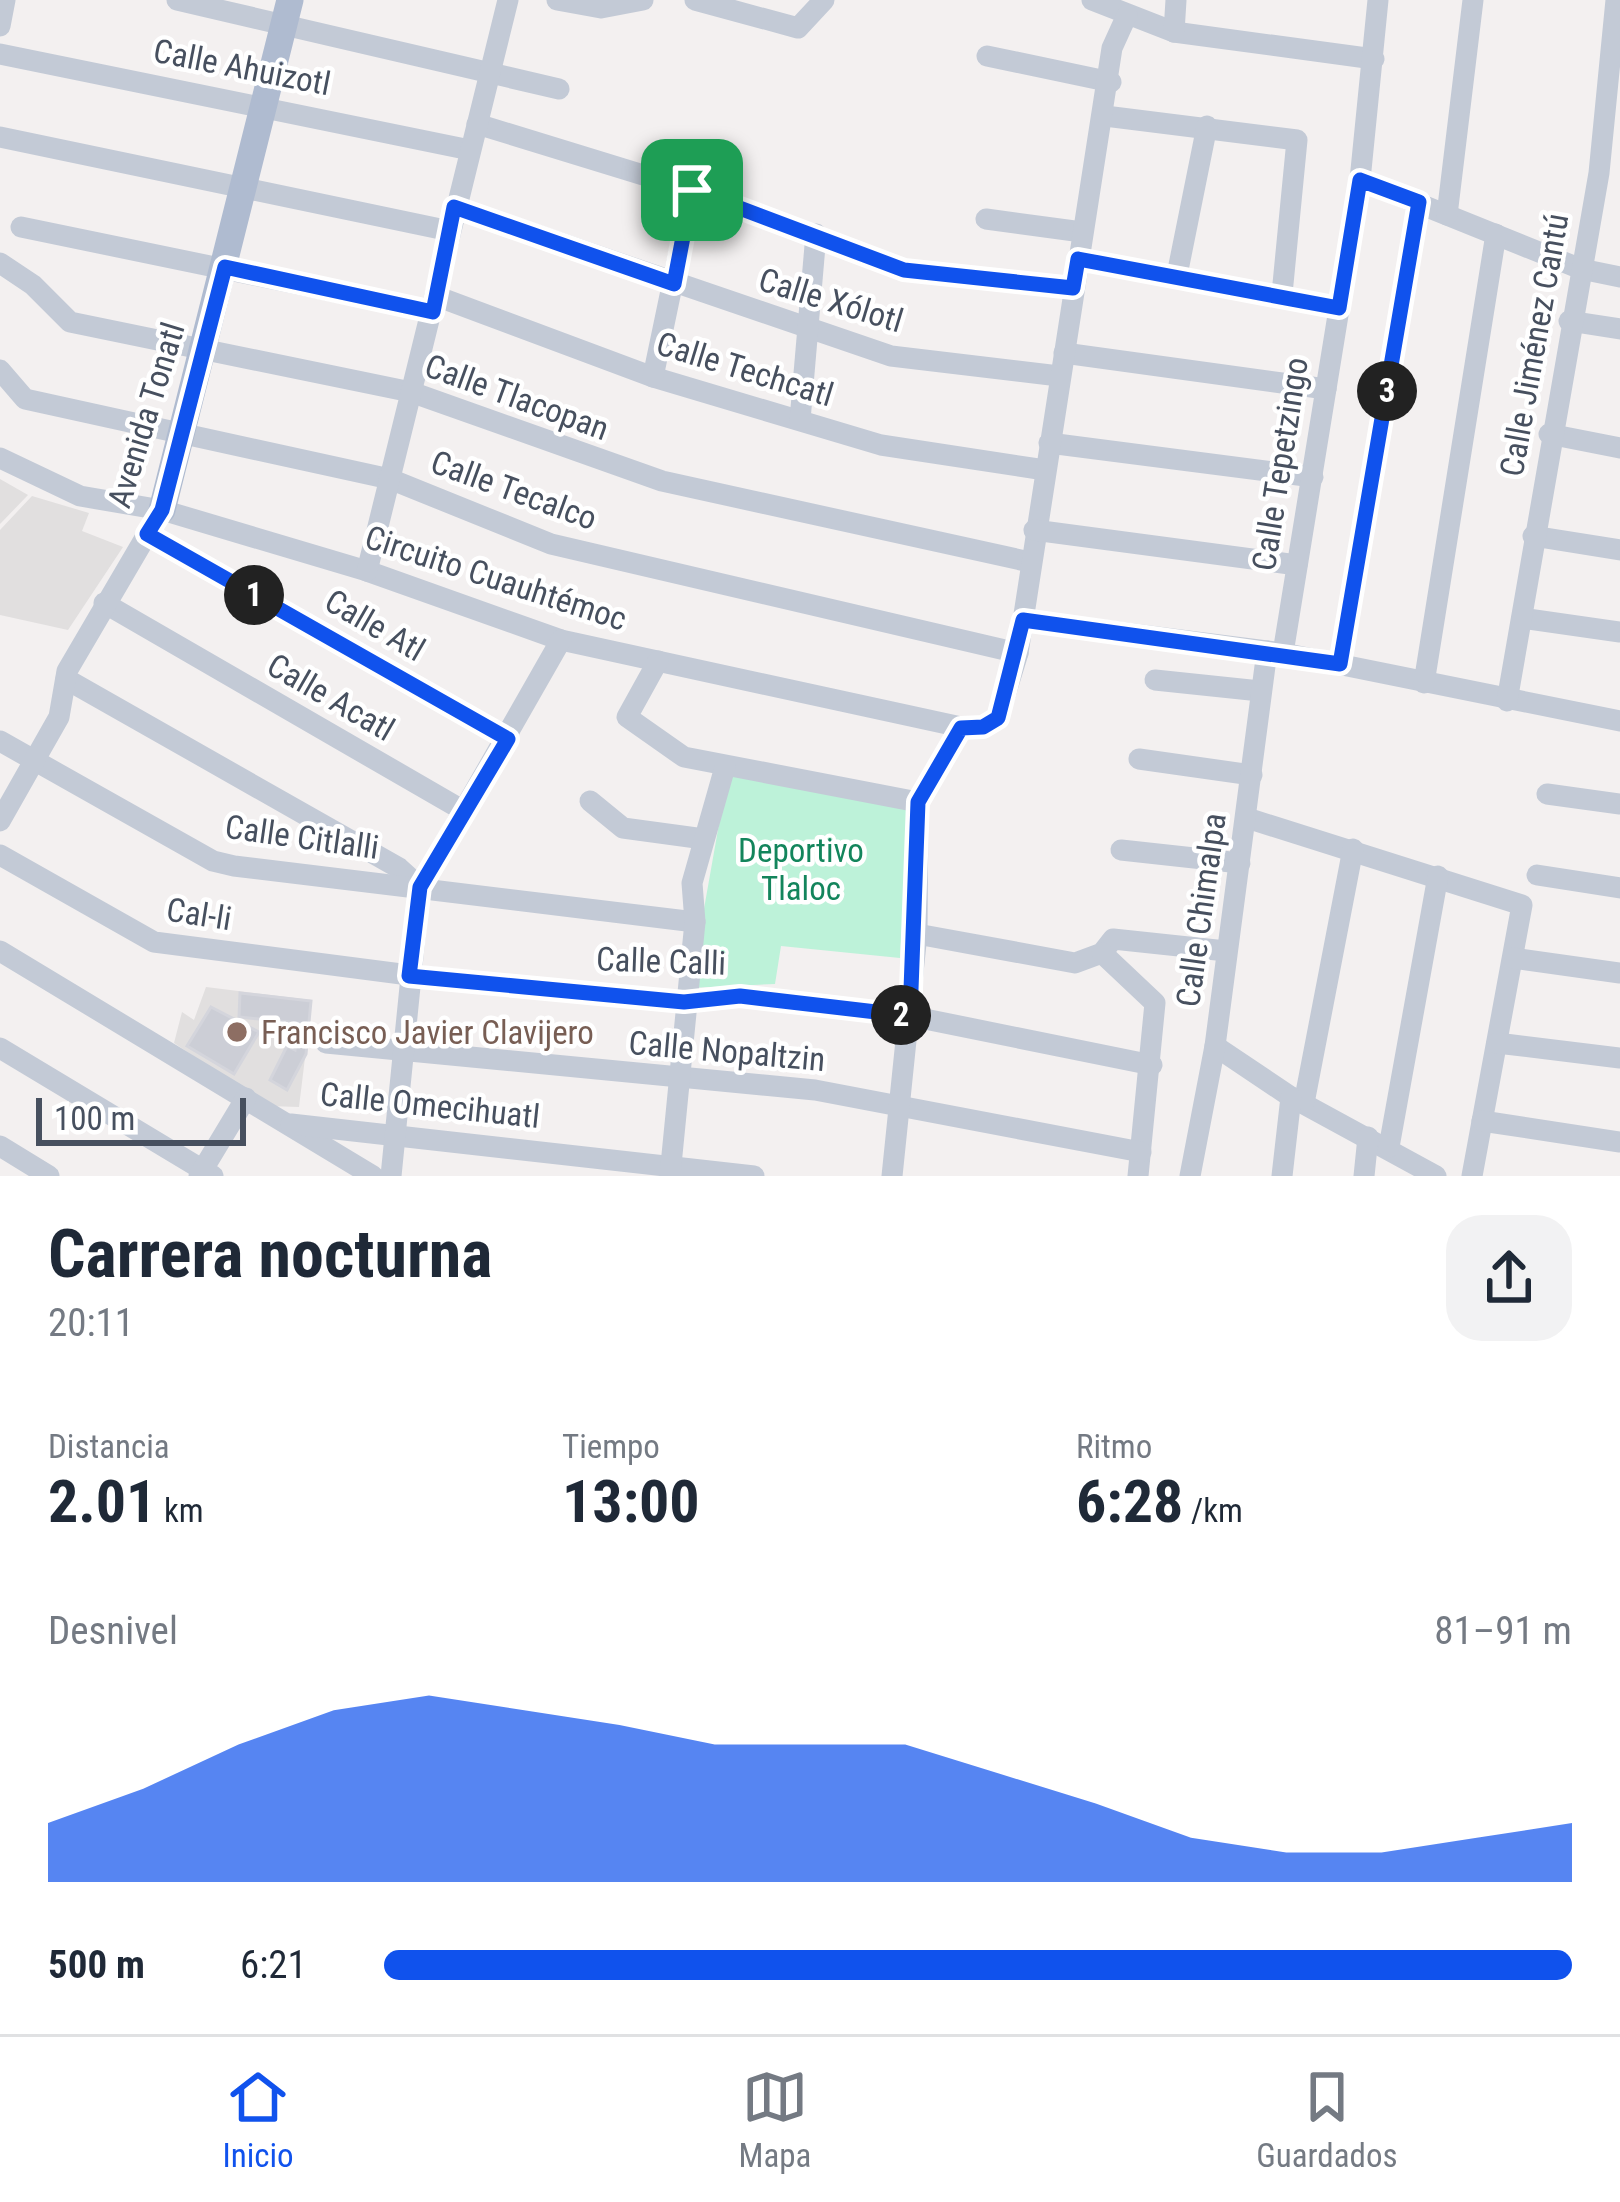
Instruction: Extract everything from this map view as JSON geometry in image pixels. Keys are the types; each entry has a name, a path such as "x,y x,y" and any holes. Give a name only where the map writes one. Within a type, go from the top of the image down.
{"main road":[{"name":"Avenida Tonatl","path":"155,522 205,349 288,11"}],"street":[{"path":"0,26 5,0"},
{"path":"177,0 288,11 560,89"},
{"path":"367,571 508,0"},
{"path":"557,0 601,8 643,0"},
{"path":"695,0 729,4 798,28 824,0"},
{"path":"1092,0 1174,32 1374,59"},
{"path":"1174,32 1176,0"},
{"name":"Calle Tepetzingo","path":"1275,652 1313,477 1360,180 1378,0"},
{"path":"1447,214 1473,0"},
{"name":"Calle Jiménez Cantú","path":"1507,700 1569,321 1599,173 1616,0"},
{"path":"892,1176 917,934 918,802 972,727 998,718 1018,653 1082,232 1111,82 1114,38 1127,15"},
{"name":"Calle Ahuizotl","path":"0,54 265,104 470,150"},
{"path":"987,56 1111,82"},
{"path":"1105,116 1298,140 1282,294"},
{"path":"477,124 692,190 927,275 1073,288"},
{"path":"1177,275 1207,126"},
{"path":"0,137 449,231"},
{"path":"1360,180 1581,269 1620,277"},
{"path":"653,377 692,190"},
{"path":"1340,664 1419,202"},
{"name":"Calle Xólotl","path":"454,207 891,356 1061,364 1326,389"},
{"path":"986,219 1082,232"},
{"name":"Calle Techcatl","path":"21,227 434,304 653,377 899,450 1045,470"},
{"path":"800,420 816,234"},
{"path":"1424,683 1496,234"},
{"path":"1078,259 1339,308"},
{"name":"Calle Tlacopan","path":"0,262 33,285 70,322 411,392 662,482 1030,562"},
{"path":"1569,321 1620,329"},
{"name":"Calle Tecalco","path":"0,370 25,398 390,478 551,544 1018,653"},
{"path":"1550,434 1620,448"},
{"path":"1049,443 1313,477"},
{"name":"Circuito Cuauhtémoc","path":"0,458 80,496 155,522 367,571 561,640 972,727"},
{"name":"Avenida Tonatl","path":"0,821 37,763 66,700 66,679 104,603 155,522"},
{"name":"Calle Atl","path":"155,522 508,739"},
{"path":"1034,530 1297,565"},
{"path":"1533,536 1620,550"},
{"name":"Calle Acatl","path":"104,603 464,811"},
{"path":"1522,618 1620,632"},
{"path":"1023,620 1275,652 1620,721"},
{"path":"391,1176 420,887 561,640"},
{"name":"Calle Chimalpa","path":"1195,1175 1247,818 1260,692 1275,652"},
{"path":"658,662 628,712 629,721 684,757 918,802"},
{"path":"66,679 400,868 420,887"},
{"path":"1155,680 1260,692"},
{"name":"Calle Citlalli","path":"0,741 213,861 694,922"},
{"path":"1139,759 1252,775"},
{"path":"670,1170 694,922 692,883 724,766"},
{"path":"1547,794 1620,803"},
{"path":"590,802 623,827 704,839"},
{"path":"1247,818 1522,905 1472,1176"},
{"path":"1282,1176 1353,849"},
{"path":"1121,850 1240,863"},
{"name":"Cal-li","path":"0,855 154,942 409,976"},
{"path":"1538,875 1620,888"},
{"path":"1364,1176 1378,1142 1438,876"},
{"path":"917,934 1075,963 1102,952 1113,940 1226,952"},
{"name":"Calle Omecihuatl","path":"0,951 291,1124 395,1132 670,1170 754,1176"},
{"path":"1102,952 1155,1003 1138,1176"},
{"path":"1513,958 1620,973"},
{"name":"Calle Calli","path":"409,976 684,1002 740,996 910,1016 1152,1065"},
{"name":"Calle Nopaltzin","path":"326,1043 815,1090 1141,1152"},
{"path":"1497,1043 1620,1058"},
{"path":"1215,1046 1298,1100 1436,1176"},
{"path":"0,1048 205,1174 246,1098"},
{"path":"1482,1121 1620,1142"},
{"path":"291,1124 373,1176"},
{"path":"0,1146 50,1176"}],"shaded area":[{"path":"0,479 28,495 0,524"},
{"path":"32,496 89,513 82,531 123,547 68,630 0,615 0,530"},
{"path":"206,987 312,1000 299,1107 268,1106 174,1043 182,1012 194,1020"}],"green space":[{"name":"Deportivo Tlaloc","path":"728,773 909,809 900,958 781,946 775,984 690,988"}],"building":[{"path":"240,993 311,1001 306,1054 287,1090 270,1080 287,1046 295,1050 299,1023 239,1017"},
{"path":"211,1007 259,1032 234,1074 187,1046"}],"place":[{"name":"Francisco Javier Clavijero","path":"237,1032"}],"route":[{"path":"1360,180 1419,202 1340,664 1023,620 998,718 983,727 961,728 918,802 917,934 910,1016 740,996 684,1002 409,976 420,887 508,739 147,534 162,510 225,267 433,312 454,207 674,284 692,190 927,275 1073,288 1078,259 1339,308 1360,180"}]}
